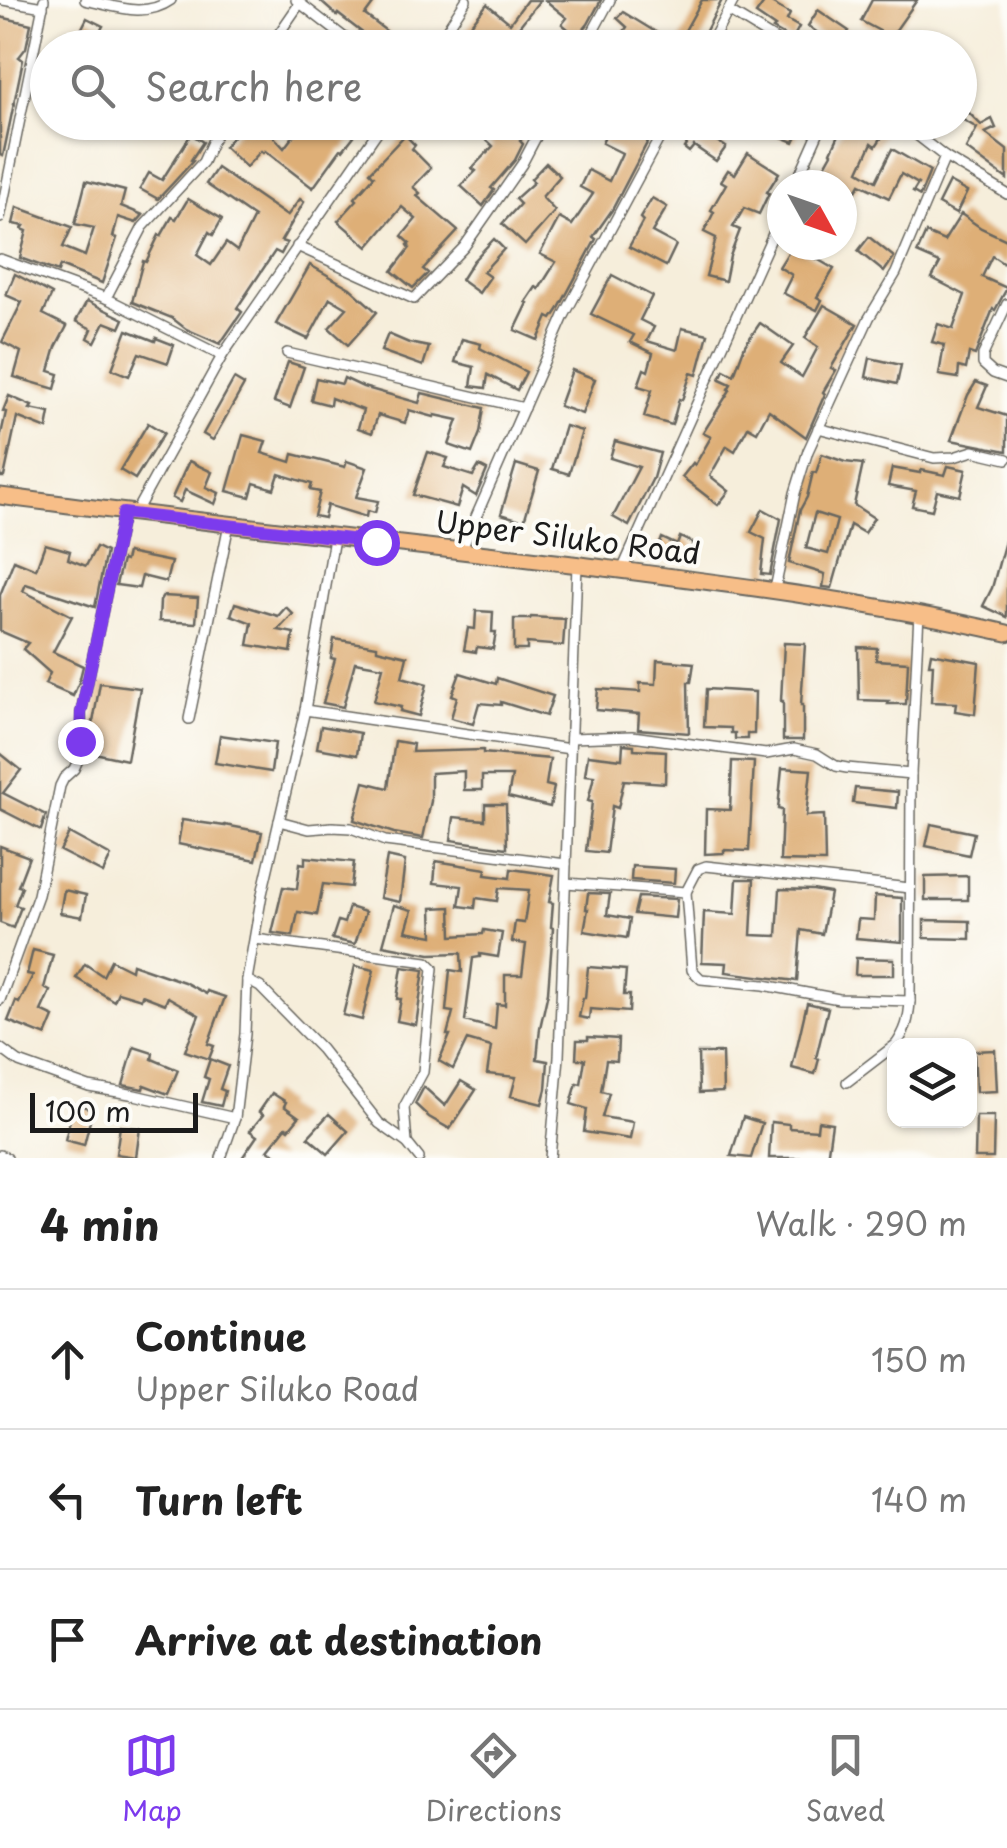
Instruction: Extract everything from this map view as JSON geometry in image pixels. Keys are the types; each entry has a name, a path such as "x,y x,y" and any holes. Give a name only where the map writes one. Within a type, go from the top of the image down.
{"main road":[{"name":"Upper Siluko Road","path":"0,496 775,589 919,613 1007,633"}],"street":[{"path":"3,0 44,4 39,30"},
{"path":"85,0 144,12 156,10 170,0"},
{"path":"447,30 466,0"},
{"path":"594,30 610,0"},
{"path":"718,30 734,0"},
{"path":"280,30 298,1 335,30"},
{"path":"728,11 759,30"},
{"path":"0,218 30,72"},
{"path":"106,298 143,227 202,162 212,140"},
{"path":"0,1000 38,895 60,786 82,751 81,713 129,514 222,356 371,140"},
{"path":"297,246 414,299 464,246 535,140"},
{"path":"462,550 564,316 657,140"},
{"path":"802,170 815,140"},
{"path":"923,140 1007,194"},
{"path":"775,589 808,450 869,318 896,273 945,157"},
{"path":"622,570 767,247"},
{"path":"0,260 106,298 222,356"},
{"path":"1007,304 983,364 1007,378"},
{"path":"287,354 524,408"},
{"path":"818,428 934,458 954,458 973,452 1007,459"},
{"path":"188,719 229,524"},
{"path":"222,1158 235,1118 245,1034 246,980 304,710 334,538"},
{"path":"550,1158 559,1057 577,565"},
{"path":"901,1038 909,1020 910,1001 910,774 919,613"},
{"path":"304,710 570,744 632,736 766,754 794,749 817,754 836,766 910,774"},
{"path":"279,821 317,830 351,828 385,840 566,864"},
{"path":"910,888 706,866 698,870 686,892 692,970 701,978 764,984 839,999 910,1001"},
{"path":"566,883 686,892"},
{"path":"255,939 427,962 433,968 423,1072 404,1107 407,1143"},
{"path":"246,980 260,987 321,1049 378,1122 407,1143 419,1158"},
{"path":"0,1048 19,1062 89,1088 143,1096 235,1118"},
{"path":"847,1082 887,1052"},
{"path":"0,1156 7,1158"}],"building":[{"path":"319,0 376,0 365,15 385,30 359,30"},
{"path":"527,0 540,0 518,30 466,30 487,4 510,23"},
{"path":"545,0 601,0 583,30 567,30 562,24 567,18"},
{"path":"702,0 722,0 706,30 685,30"},
{"path":"766,0 790,14 787,20 799,27 775,30 756,14"},
{"path":"872,0 917,0 896,30 878,30 861,21"},
{"path":"818,10 848,30 814,30 808,26"},
{"path":"623,12 652,30 625,30 627,27 617,18"},
{"path":"0,17 31,24 26,48 19,57 23,60 3,156 0,155"},
{"path":"87,18 103,26 101,30 81,30"},
{"path":"992,119 996,128 985,133 1007,150 1007,179 966,149 971,140 977,140 977,121 981,125"},
{"path":"187,140 203,142 193,161 158,199 140,189 149,173 162,180"},
{"path":"230,140 277,140 284,148 290,140 351,140 313,188 265,151 246,167 224,147"},
{"path":"400,140 410,140 415,145 412,149 431,168 413,187 420,193 417,196 458,231 423,269 428,273 413,288 392,271 410,248 402,236 416,219 402,207 368,247 338,221 374,176 370,172"},
{"path":"486,140 521,140 523,144 491,188 494,190 483,206 461,186 493,146"},
{"path":"689,140 716,140 726,147 716,161 694,146 689,152 684,148"},
{"path":"837,140 880,140 876,146 872,143 859,171 876,181 892,149 930,171 920,196 913,192 918,184 901,174 889,198 860,184 857,189 857,170 822,170"},
{"path":"648,141 538,340 515,330 526,302 556,262 540,254 559,218 572,225 593,194 580,187 588,170 609,181 622,153 602,143"},
{"path":"748,153 774,170 767,170 767,197 759,214 744,208 733,227 740,230 725,281 706,276 716,238 704,232 726,184 721,181 728,170 735,174"},
{"path":"546,163 560,176 542,197 555,211 525,245 502,224 520,204 515,199 534,182 531,179"},
{"path":"217,168 287,216 300,199 304,202 281,241 287,243 281,254 275,251 237,308 242,312 220,344 132,302 143,261 146,262 159,235 172,217 176,219 188,199 222,219 213,235 209,232 197,255 211,265 226,243 237,251 254,217 206,184"},
{"path":"86,181 125,191 121,206 143,215 136,223 118,217 113,237 117,238 102,283 60,266 58,272 20,258 27,231 22,229 24,226 13,224 17,207 72,227 63,247 85,256 94,228 75,224"},
{"path":"949,182 967,192 956,214 938,204"},
{"path":"652,198 667,207 652,232 676,245 666,266 629,247"},
{"path":"961,214 1007,240 1007,266 992,256 982,277 1007,288 993,309 975,355 969,353 966,369 959,367 958,378 939,375 944,345 932,342 938,324 953,329 965,295 932,278 940,263 917,253 926,233 944,241"},
{"path":"869,237 894,257 884,272 858,251"},
{"path":"494,239 504,249 483,272 490,277 479,293 461,280"},
{"path":"783,260 819,260 834,269 817,297 822,300 817,310 783,293 792,275 779,267"},
{"path":"310,265 350,288 377,312 348,345 329,328 347,308 330,298 308,339 276,324"},
{"path":"15,274 52,294 43,314 67,326 49,371 59,374 55,389 14,377 21,352 2,342 22,302 6,295"},
{"path":"612,275 652,296 640,320 654,327 647,341 677,350 682,328 708,334 697,375 691,373 672,425 644,417 652,390 638,386 653,353 630,342 634,335 591,314"},
{"path":"87,301 124,319 120,328 105,322 95,342 88,338 92,329 76,321"},
{"path":"824,305 857,324 831,368 836,370 806,437 769,410 757,432 748,427 735,451 727,446 710,476 729,491 718,505 682,477 695,465 711,437 703,433 730,390 731,384 720,379 724,370 734,375 745,345 760,323 793,346 781,363 802,377 818,347 805,338"},
{"path":"127,330 174,345 168,363 139,353 129,376 112,369"},
{"path":"388,334 429,347 423,366 381,351"},
{"path":"462,339 481,344 480,348 526,372 517,390 488,375 486,388 471,386 474,367 455,362"},
{"path":"870,358 901,365 897,384 866,377"},
{"path":"288,362 304,367 290,408 274,402"},
{"path":"572,370 595,379 582,414 559,406"},
{"path":"316,378 342,384 344,378 419,403 422,393 484,408 472,453 449,445 458,420 409,410 405,423 378,415 372,433 358,428 363,410 331,398 330,405 311,400"},
{"path":"234,379 244,385 213,440 203,434"},
{"path":"976,382 987,386 978,407 1007,416 1007,451 951,440"},
{"path":"9,396 32,406 30,409 50,413 47,429 17,417 4,477 0,477 0,439 6,412 3,411"},
{"path":"148,423 164,433 135,479 120,470"},
{"path":"565,426 582,431 569,474 552,469"},
{"path":"243,435 266,441 262,453 291,462 293,454 345,467 347,461 367,468 356,497 378,501 375,513 367,511 366,517 327,505 324,518 314,516 320,492 310,490 312,484 279,474 274,489 254,483 250,497 227,491"},
{"path":"615,441 660,453 653,478 629,526 613,517 639,467 610,458"},
{"path":"428,452 448,458 444,467 473,476 479,466 487,470 476,496 463,488 457,507 413,495"},
{"path":"822,454 863,464 854,505 874,518 864,533 850,525 832,588 823,587 825,574 789,563 800,510 813,472 816,473","holes":["815,513 837,520 828,554 806,548"]},
{"path":"189,461 212,472 206,487 219,493 215,504 185,490 180,502 172,498"},
{"path":"516,464 539,471 524,521 501,514"},
{"path":"948,466 966,470 960,496 937,491 932,510 912,506 916,491 888,486 892,468 945,475"},
{"path":"763,509 781,519 770,575 761,574 765,539 751,532"},
{"path":"680,537 693,543 686,560 671,553 668,560 656,554 662,538 677,545"},
{"path":"1007,541 1007,617 983,606"},
{"path":"45,544 70,551 68,559 86,566 96,547 106,552 95,607 26,584 23,591 72,616 53,652 83,666 73,696 45,684 50,673 23,649 28,643 0,631 0,595 14,560 36,569"},
{"path":"127,553 171,562 166,582 142,576 139,588 116,585"},
{"path":"163,596 198,598 196,623 159,621"},
{"path":"235,603 278,616 286,607 293,614 278,630 294,633 291,652 248,645 252,623 231,615"},
{"path":"476,611 493,612 493,649 464,650 468,628 475,629"},
{"path":"514,619 565,619 563,646 527,643 527,650 514,650"},
{"path":"334,639 407,656 402,677 427,684 419,716 374,701 383,667 355,662 343,707 323,703 335,659 331,658"},
{"path":"784,643 805,644 803,740 783,740"},
{"path":"858,647 877,648 876,660 908,662 906,704 859,700"},
{"path":"931,653 979,662 975,714 955,711 956,703 931,702"},
{"path":"657,660 694,663 688,682 689,733 638,729 639,714 596,710 598,689 640,692 640,683 656,684"},
{"path":"460,673 496,684 497,678 553,696 546,716 501,702 479,703 473,724 451,718 457,697 452,695"},
{"path":"100,683 140,688 127,760 90,752"},
{"path":"706,689 755,692 754,734 747,734 747,739 735,739 731,728 704,727"},
{"path":"321,726 360,733 357,755 317,748"},
{"path":"220,735 275,743 271,772 215,763"},
{"path":"395,741 413,744 412,752 483,750 550,759 546,785 554,787 550,807 508,797 512,776 482,776 482,790 464,790 464,771 431,773 431,801 423,838 354,820 364,782 388,788"},
{"path":"623,744 634,745 634,749 666,751 665,783 624,780 618,808 612,806 606,853 586,851 592,802 588,801 594,776 585,775 588,755 622,759"},
{"path":"0,753 21,770 3,793 46,815 41,830 0,809"},
{"path":"732,761 754,762 749,851 705,854 706,809 730,810"},
{"path":"782,768 811,770 806,816 824,815 825,862 780,861 782,810 778,809"},
{"path":"855,788 898,792 897,808 853,803"},
{"path":"485,804 506,804 507,848 451,840 454,817 485,820"},
{"path":"182,820 262,832 256,860 178,844"},
{"path":"931,824 974,833 969,855 926,846"},
{"path":"69,833 111,856 103,873 60,851"},
{"path":"0,846 29,857 18,886 22,887 15,905 21,907 13,928 0,923"},
{"path":"305,857 354,862 351,887 323,884 317,915 298,912 293,936 272,933 283,887 297,889 300,863 305,864"},
{"path":"387,857 405,861 400,902 380,898"},
{"path":"436,861 486,869 485,875 510,878 511,869 554,875 549,902 553,903 553,928 548,992 537,1059 548,1061 542,1104 511,1096 516,1077 487,1074 491,1047 467,1040 453,1069 439,1061 450,1035 453,1012 446,1011 450,970 462,972 461,953 430,954 383,945 394,905 412,910 406,931 433,936 432,908 451,907 452,936 483,934 484,930 502,933 498,957 480,954 473,958 465,1021 495,1029 497,1004 505,1005 505,975 522,975 526,944 512,942 515,922 524,923 529,890 499,888 497,901 476,898 475,908 459,906 462,886 434,883"},
{"path":"632,866 675,869 674,883 631,880"},
{"path":"968,876 968,900 925,900 925,877"},
{"path":"737,879 754,879 751,935 777,936 780,889 830,893 822,934 801,930 797,981 726,972 727,963 702,962 704,912 735,914"},
{"path":"64,890 86,895 82,917 60,913"},
{"path":"588,893 610,894 607,915 630,919 627,938 584,931"},
{"path":"875,896 902,898 902,942 856,938 858,919 874,920"},
{"path":"638,897 677,899 675,918 634,914"},
{"path":"349,907 365,912 355,944 332,939 338,921 344,923"},
{"path":"924,920 970,921 970,939 924,938"},
{"path":"33,950 53,955 44,988 50,991 41,1011 54,1017 46,1036 8,1021 33,975 27,974"},
{"path":"856,958 894,959 894,975 855,975"},
{"path":"111,960 131,970 132,964 206,994 207,991 225,997 208,1044 214,1046 209,1059 185,1051 199,1015 168,997 165,1004 142,995 141,999 118,992 114,1001 76,978 85,964 103,976"},
{"path":"355,966 374,970 362,1020 343,1015"},
{"path":"402,967 424,970 416,1025 397,1021"},
{"path":"588,967 626,970 624,995 630,995 629,1012 590,1009 589,1019 579,1017"},
{"path":"807,1003 828,1008 815,1074 792,1068"},
{"path":"618,1039 617,1061 606,1060 601,1091 609,1093 602,1117 633,1122 630,1139 584,1132 587,1109 571,1104 577,1083 581,1084 585,1059 576,1059 577,1040"},
{"path":"134,1047 153,1053 152,1059 178,1070 168,1094 144,1085 143,1089 123,1085"},
{"path":"995,1050 997,1091 977,1092 977,1051"},
{"path":"698,1053 722,1053 723,1092 699,1093"},
{"path":"210,1059 228,1066 220,1089 225,1091 221,1106 202,1102"},
{"path":"461,1081 476,1090 450,1129 415,1104 424,1087 445,1106"},
{"path":"272,1093 299,1117 268,1150 281,1158 242,1158 257,1136 250,1131 263,1115 259,1112"},
{"path":"74,1104 93,1109 84,1145 65,1140"},
{"path":"329,1114 348,1131 328,1154 308,1137"},
{"path":"977,1116 994,1116 993,1158 975,1158"},
{"path":"743,1117 762,1123 751,1158 731,1156"},
{"path":"818,1121 832,1123 827,1158 769,1158 771,1122 817,1130"},
{"path":"120,1126 140,1128 136,1157 116,1154"}],"route":[{"path":"80,741 81,713 123,513 376,542"}]}
